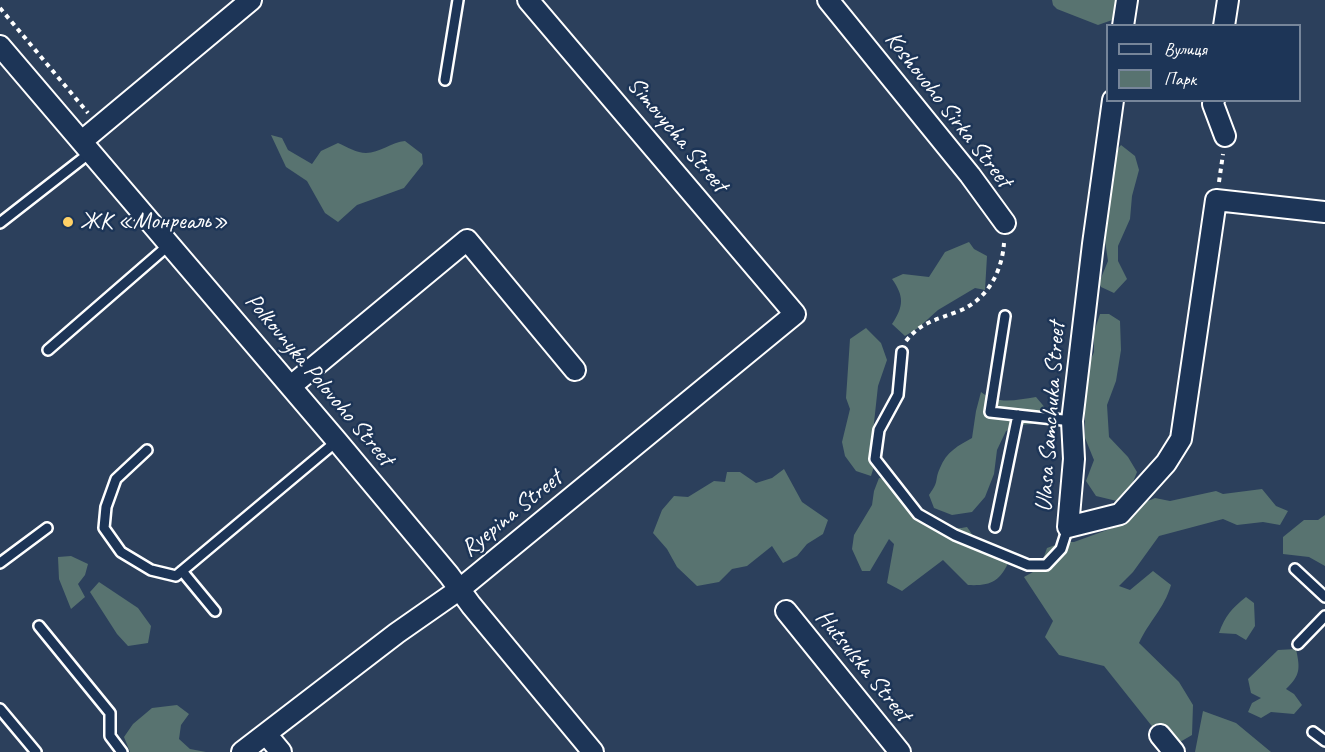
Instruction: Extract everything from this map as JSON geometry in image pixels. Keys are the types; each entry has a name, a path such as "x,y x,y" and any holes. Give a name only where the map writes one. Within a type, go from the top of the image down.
{"street":[{"path":"86,146 99,126 251,0"},
{"name":"Simovycha Street","path":"528,0 786,303"},
{"name":"Koshovoho Sirka Street","path":"828,0 970,175 1005,223"},
{"path":"1123,24 1127,0"},
{"path":"1224,24 1228,0"},
{"name":"Polkovnyka Polovoho Street","path":"0,46 291,386 593,752"},
{"name":"Ulasa Samchuka Street","path":"1113,102 1072,421 1074,459 1068,527 1120,513 1166,463 1181,439 1216,200"},
{"path":"1214,102 1226,136"},
{"path":"1216,200 1325,212"},
{"path":"291,386 467,240 575,370"},
{"name":"Ryepina Street","path":"242,752 397,633 460,589 795,314 786,303"},
{"name":"Hutsulska Street","path":"786,611 900,752"},
{"path":"266,734 281,752"},
{"path":"1160,735 1174,752"}],"lane":[{"path":"445,80 458,0"},
{"path":"0,224 86,146"},
{"path":"48,350 170,244"},
{"path":"1005,316 990,412 1072,421"},
{"path":"902,352 898,395 879,430 875,459 918,514 955,535 1028,565 1046,565 1061,549 1068,527"},
{"path":"995,527 1018,415"},
{"path":"147,450 116,479 106,507 104,528 121,552 151,570 176,576 337,441"},
{"path":"0,563 46,528"},
{"path":"1295,568 1325,597"},
{"path":"182,571 215,611"},
{"path":"1298,644 1325,616"},
{"path":"39,626 110,713 110,736 122,752"},
{"path":"0,709 36,752"},
{"path":"1313,732 1325,741"}],"path":[{"path":"0,8 99,126"},
{"path":"1216,200 1226,136"},
{"path":"902,352 904,342 915,330 935,318 961,310 982,298 994,280 1003,250 1005,223"}],"green space":[{"path":"1052,0 1123,0 1115,19 1098,25 1057,9"},
{"path":"271,135 282,138 288,150 312,164 321,151 338,143 366,153 405,141 422,154 423,164 404,188 357,205 338,222 325,213 307,181 286,167"},
{"path":"1121,145 1135,156 1139,170 1132,196 1130,219 1118,246 1118,261 1127,279 1114,293 1101,287 1099,283 1108,261 1103,227 1108,193 1114,178 1110,159"},
{"path":"969,242 974,249 987,256 985,290 975,288 938,310 905,336 892,324 899,312 901,301 899,291 892,279 903,274 929,277 945,252"},
{"path":"1100,314 1109,314 1120,321 1121,350 1116,381 1107,405 1109,437 1128,457 1137,472 1121,502 1096,496 1086,481 1094,460 1085,438 1085,406 1080,394 1094,352 1094,332"},
{"path":"866,328 881,343 887,360 878,386 872,441 876,460 871,476 856,471 845,456 842,442 850,409 846,398 850,339"},
{"path":"981,392 1000,400 1036,397 1047,410 1057,415 1032,424 1019,425 1006,431 997,450 994,474 985,497 972,512 952,515 934,508 929,495 949,453 972,438"},
{"path":"784,469 802,502 828,520 823,534 807,544 797,556 783,563 772,546 747,566 732,569 719,582 697,586 677,567 667,549 653,533 662,510 674,496 688,497 714,481 725,482 727,472 740,472 756,483 772,478"},
{"path":"879,478 901,482 907,511 915,519 924,522 938,521 955,528 967,527 981,552 996,554 1009,561 1002,574 982,585 968,585 943,560 902,591 887,583 894,544 889,539 870,571 862,571 852,549 854,535 872,505"},
{"path":"1262,489 1276,506 1288,511 1280,525 1263,522 1237,525 1223,519 1159,536 1133,572 1119,586 1130,590 1153,571 1171,585 1139,643 1179,682 1193,705 1192,735 1180,742 1155,730 1104,666 1059,655 1045,637 1053,621 1024,577 1040,568 1047,548 1064,542 1074,542 1118,526 1141,504 1155,498 1170,501 1216,491 1223,494"},
{"path":"1325,515 1325,566 1309,557 1283,554 1283,537 1304,520 1318,520"},
{"path":"71,556 88,564 85,575 78,584 85,597 71,609 59,579 58,557"},
{"path":"99,582 138,608 151,626 148,643 128,646 117,634 90,592"},
{"path":"1246,597 1254,603 1255,626 1246,640 1236,634 1219,633 1230,613"},
{"path":"1296,649 1297,675 1286,689 1294,694 1302,705 1294,714 1271,712 1261,718 1248,712 1252,703 1261,698 1251,693 1248,679 1278,650"},
{"path":"177,705 189,714 181,725 179,739 190,749 206,752 130,752 124,737 133,724 152,708"},
{"path":"1203,711 1236,723 1271,752 1195,752"}],"place":[{"name":"ЖК «Монреаль»","path":"68,222"}]}
